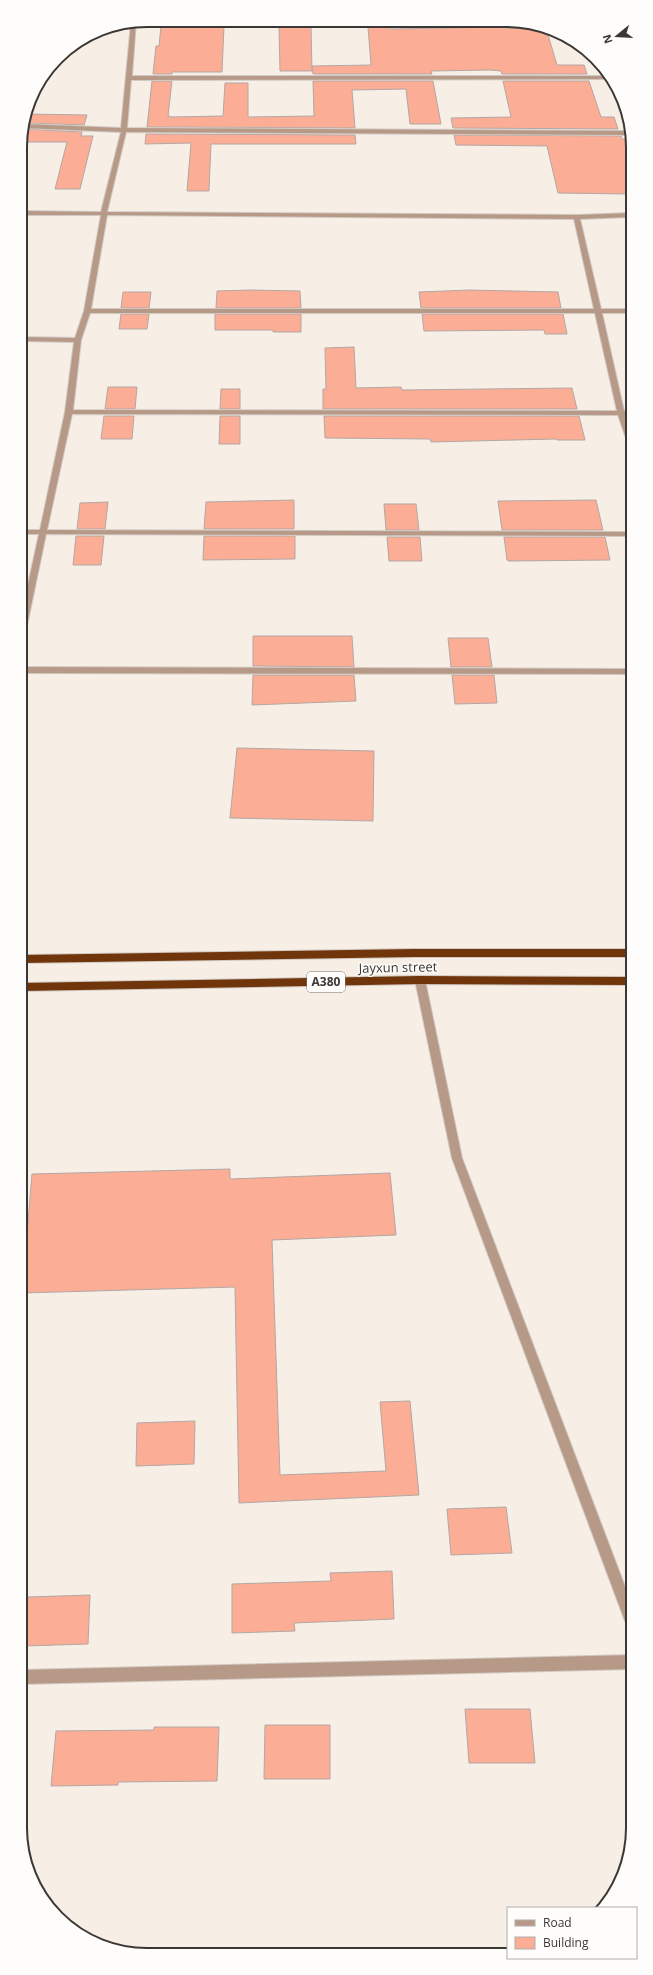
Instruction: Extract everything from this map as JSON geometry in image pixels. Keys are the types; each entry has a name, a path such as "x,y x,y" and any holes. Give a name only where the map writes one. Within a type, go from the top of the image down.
{"highway":[{"name":"Jayxun street","path":"27,959 414,953 626,952"},
{"name":"Jayxun street","path":"27,987 420,980 626,981"}],"street":[{"path":"27,606 69,412 78,340 87,311 104,213 124,130 133,28"},
{"path":"129,78 604,78"},
{"path":"29,126 124,130 625,132"},
{"path":"27,213 576,217 626,215"},
{"path":"576,217 599,311 621,413 626,428"},
{"path":"87,311 626,311"},
{"path":"27,339 78,340"},
{"path":"69,412 626,413"},
{"path":"27,532 626,534"},
{"path":"27,670 626,672"},
{"path":"420,980 457,1158 626,1605"},
{"path":"27,1677 626,1662"}],"building":[{"path":"161,27 224,27 222,72 172,72 172,74 153,74 156,46 159,46"},
{"path":"279,27 311,27 312,71 280,71"},
{"path":"368,27 389,27 389,29 505,27 530,29 548,34 557,65 584,65 587,74 502,74 501,71 490,70 431,71 432,74 313,74 312,66 371,65"},
{"path":"152,81 172,81 168,116 172,117 223,116 225,83 248,83 248,117 314,116 313,81 433,81 441,124 410,124 406,89 352,90 355,128 147,127"},
{"path":"503,81 589,81 601,117 614,117 618,129 453,128 451,118 511,117"},
{"path":"32,114 87,115 84,125 30,123"},
{"path":"28,129 82,132 81,136 93,136 80,189 55,189 67,142 27,142"},
{"path":"146,134 355,135 356,144 211,144 209,191 187,191 191,143 145,144"},
{"path":"454,135 621,136 622,139 626,139 626,194 558,193 547,146 456,145"},
{"path":"470,290 558,292 561,308 421,308 419,292"},
{"path":"217,291 300,291 301,308 216,308"},
{"path":"123,292 151,292 149,308 121,308"},
{"path":"121,314 149,314 147,329 119,329"},
{"path":"215,314 301,314 301,332 273,332 273,330 215,330"},
{"path":"422,314 563,314 567,334 545,334 544,330 424,331"},
{"path":"354,347 356,388 401,387 402,390 572,388 577,409 323,409 323,389 326,389 325,348"},
{"path":"108,387 137,387 135,409 105,409"},
{"path":"221,389 240,389 240,409 220,409"},
{"path":"104,416 134,416 132,439 101,439"},
{"path":"220,416 240,416 240,444 219,444"},
{"path":"324,416 579,416 585,440 556,439 431,442 430,439 325,438"},
{"path":"294,500 294,529 204,529 206,502"},
{"path":"596,500 603,530 502,530 498,501"},
{"path":"108,502 105,529 77,529 80,503"},
{"path":"384,504 416,504 419,530 386,530"},
{"path":"76,536 104,536 101,565 73,565"},
{"path":"204,536 295,536 295,559 203,560"},
{"path":"387,537 420,537 422,561 389,561"},
{"path":"504,537 605,537 610,560 509,561 507,560"},
{"path":"253,636 352,636 354,667 253,666"},
{"path":"448,638 488,638 492,667 451,667"},
{"path":"253,675 354,675 356,701 252,705"},
{"path":"452,675 494,675 497,703 455,704"},
{"path":"237,748 374,751 373,821 230,818"},
{"path":"230,1169 230,1179 390,1173 396,1235 272,1240 280,1475 386,1471 380,1402 410,1401 419,1495 239,1503 235,1287 27,1293 27,1234 32,1174"},
{"path":"195,1421 194,1464 136,1466 137,1423"},
{"path":"506,1507 512,1553 451,1555 447,1509"},
{"path":"392,1571 394,1619 294,1623 295,1631 232,1633 232,1584 331,1581 330,1573"},
{"path":"90,1595 88,1644 27,1646 28,1597"},
{"path":"465,1709 530,1709 535,1763 469,1763"},
{"path":"265,1725 330,1725 330,1779 264,1779"},
{"path":"154,1727 219,1727 217,1781 118,1782 118,1785 51,1786 56,1731 154,1730"}]}
